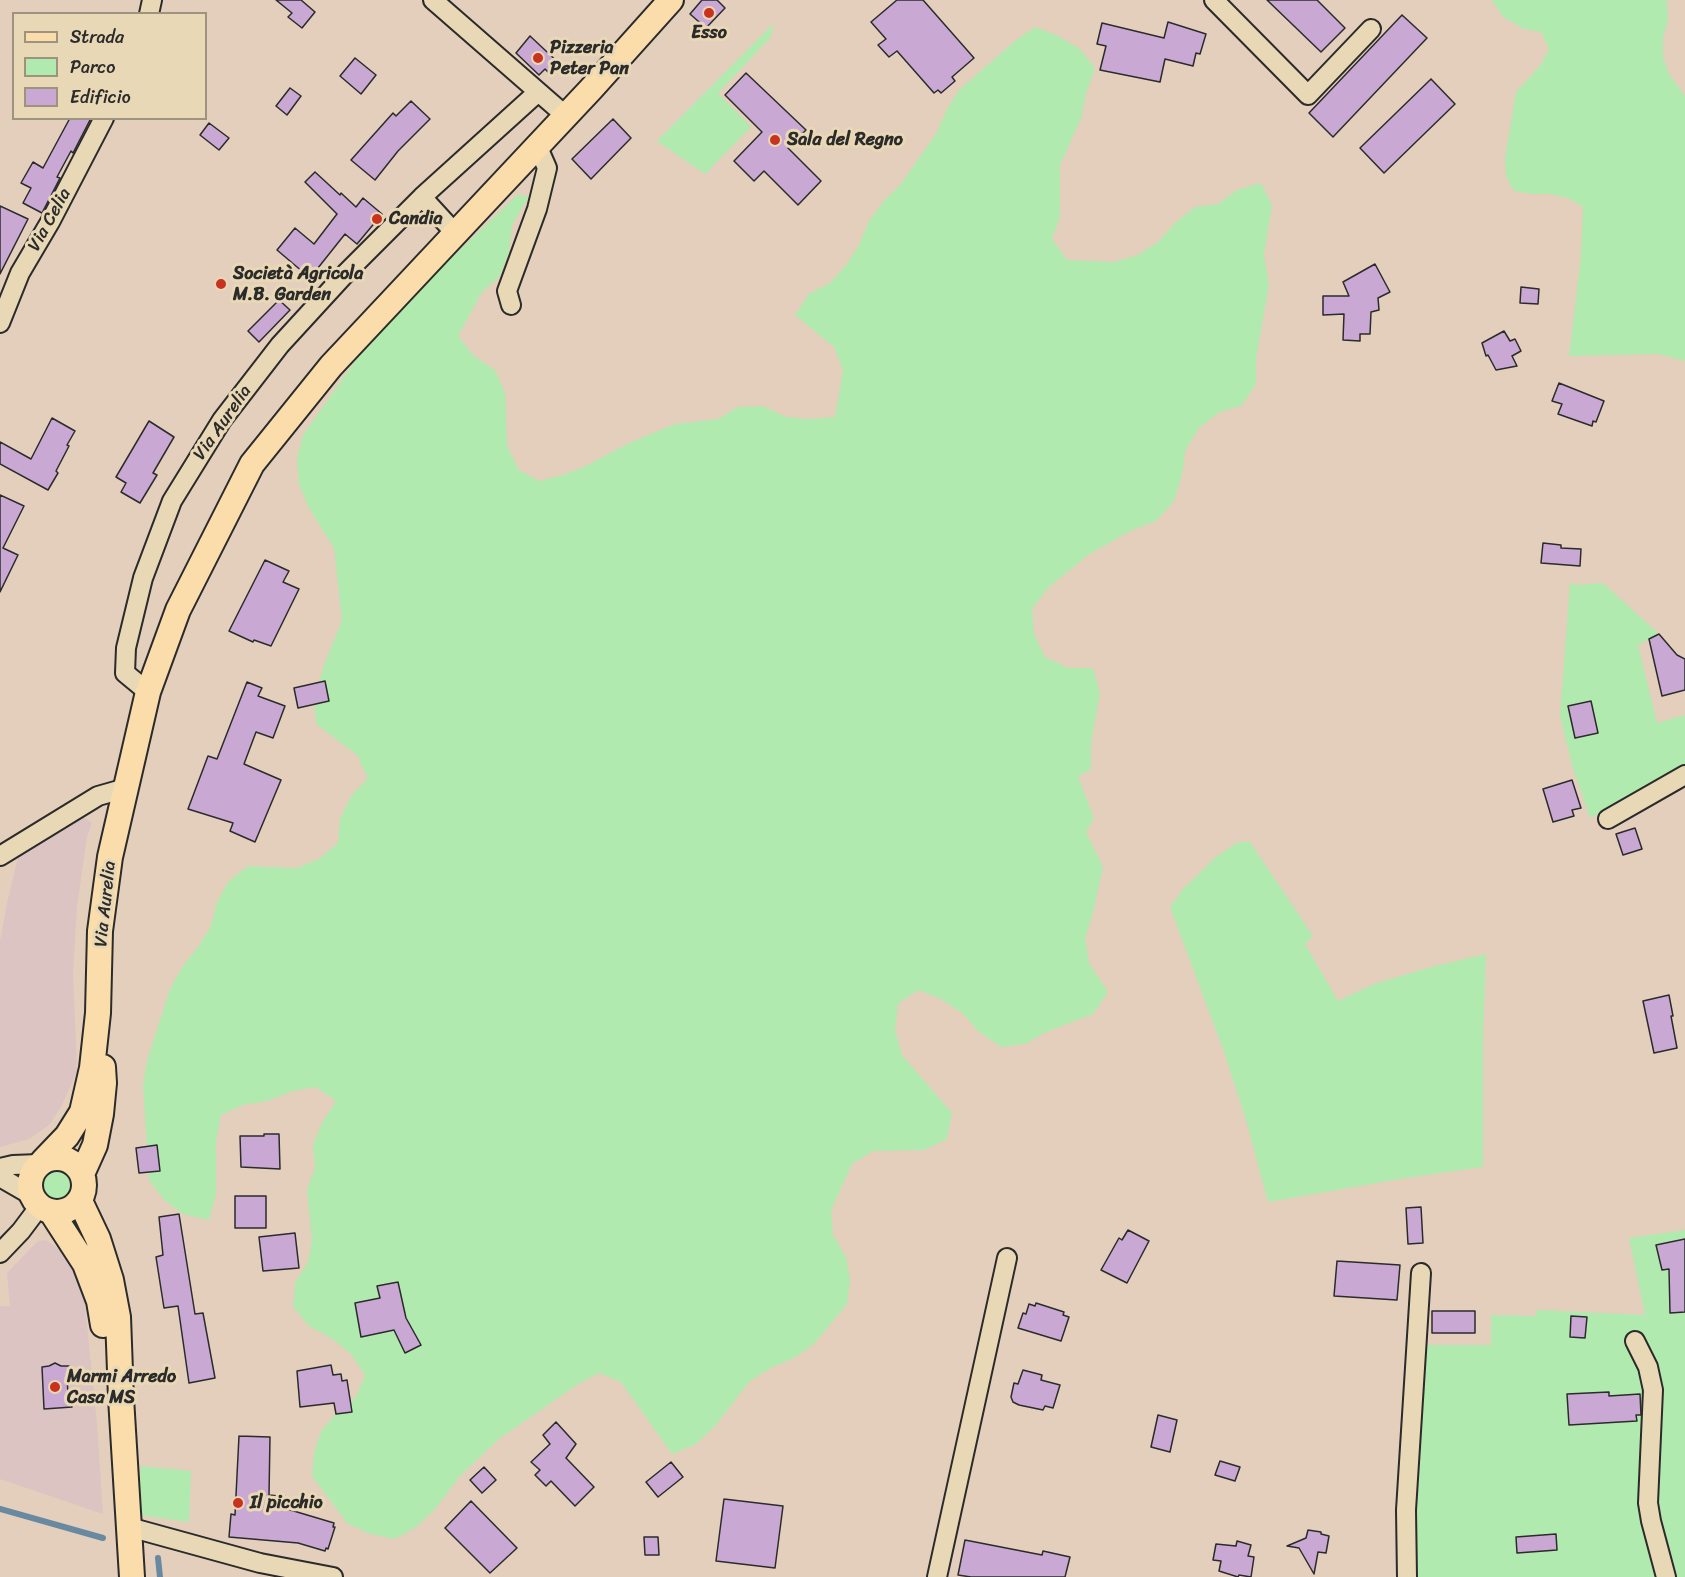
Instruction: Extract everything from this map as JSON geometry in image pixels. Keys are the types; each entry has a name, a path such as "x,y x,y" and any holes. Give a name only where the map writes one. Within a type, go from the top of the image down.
{"main road":[{"name":"Via Aurelia","path":"41,1162 67,1136 82,1112 92,1068 98,1013 100,932 110,857 148,692 178,610 252,464 331,366 566,116 671,0"},
{"name":"Via Aurelia","path":"82,1174 94,1145 101,1114 104,1083 98,1013"},
{"path":"41,1205 68,1211 80,1201 83,1192 82,1174 69,1161 52,1158 41,1162 31,1175 29,1188 41,1205 85,1264 89,1273 99,1301 106,1343 121,1398"},
{"path":"80,1201 98,1239 111,1280 118,1317 132,1577"}],"street":[{"path":"433,0 566,116"},
{"path":"1214,0 1308,94 1371,29"},
{"name":"Via Aurelia","path":"148,692 125,673 126,648 143,578 172,501 222,420 280,345 347,272 422,197 538,92"},
{"name":"Via Celia","path":"0,324 20,273 50,222 103,120"},
{"path":"511,305 507,291 537,208 547,168 537,145"},
{"path":"422,197 455,233"},
{"path":"1608,819 1685,775"},
{"path":"0,856 98,796 126,788"},
{"path":"0,1168 41,1162"},
{"path":"0,1177 41,1205 0,1253"},
{"path":"937,1577 1007,1258"},
{"path":"1407,1577 1406,1510 1421,1273"},
{"path":"1635,1341 1648,1366 1653,1390 1648,1503 1666,1577"},
{"path":"129,1527 260,1563 333,1577"}],"shaded area":[{"path":"72,815 83,816 92,823 87,837 77,906 73,972 77,1072 61,1107 49,1125 29,1139 0,1147 0,941 8,899 19,853"},
{"name":"Marmi Arredo Casa MS","path":"46,1240 63,1252 79,1274 84,1295 97,1424 103,1514 0,1479 0,1306 10,1306 7,1273 38,1241"}],"green space":[{"path":"1492,0 1665,0 1667,2 1668,20 1663,38 1663,57 1669,74 1685,96 1685,361 1658,354 1569,356 1581,256 1583,207 1568,198 1514,191 1506,176 1505,158 1516,92 1540,66 1549,49 1541,32 1524,29 1503,17"},
{"path":"774,23 770,38 718,93 751,127 705,174 657,141"},
{"path":"1035,27 1058,36 1080,49 1095,68 1086,93 1081,118 1060,165 1060,216 1052,239 1067,260 1114,262 1138,255 1158,242 1175,223 1195,207 1218,204 1237,190 1261,183 1272,205 1264,255 1269,284 1256,359 1256,384 1242,405 1218,413 1198,429 1185,451 1182,475 1174,501 1156,521 1132,530 1088,555 1048,588 1032,609 1034,634 1045,657 1068,668 1093,668 1100,693 1091,743 1091,769 1078,777 1094,818 1086,832 1103,867 1085,938 1089,963 1108,992 1093,1014 1046,1032 1025,1044 1001,1047 979,1032 962,1013 941,999 918,990 898,1004 895,1030 902,1055 952,1113 947,1139 924,1150 873,1151 852,1164 831,1210 833,1235 846,1257 850,1281 847,1304 814,1344 794,1358 770,1368 749,1382 715,1426 696,1444 672,1454 621,1382 599,1373 578,1384 499,1439 460,1476 435,1509 416,1527 395,1539 370,1534 347,1523 312,1476 314,1453 321,1431 356,1397 365,1375 351,1354 331,1338 309,1326 293,1307 295,1283 308,1262 312,1239 307,1190 315,1168 313,1145 322,1123 336,1101 316,1087 293,1091 267,1101 243,1105 221,1115 216,1141 216,1194 209,1220 183,1214 164,1200 149,1180 143,1085 147,1061 170,989 211,926 217,902 228,882 248,866 297,868 319,859 338,843 340,819 351,796 368,778 357,755 316,724 314,701 324,665 342,620 334,548 309,508 299,484 297,459 303,435 365,347 446,263 517,195 529,196 512,225 509,251 500,276 482,292 458,336 474,356 495,370 505,393 507,446 519,470 539,481 563,475 675,424 718,419 738,407 763,406 786,417 810,419 835,417 843,370 834,347 795,315 809,294 830,283 847,264 859,245 869,221 900,185 936,134 959,90 1015,41"},
{"path":"1570,582 1575,585 1603,583 1659,634 1638,645 1657,723 1685,715 1685,768 1590,818 1572,765 1560,716"},
{"path":"1238,842 1250,842 1313,936 1305,944 1338,1001 1374,984 1486,954 1483,1034 1483,1167 1268,1202 1246,1120 1223,1049 1170,907 1183,889 1216,857"},
{"path":"58,1163 74,1169 80,1185 74,1201 58,1207 42,1201 36,1185 42,1169"},
{"path":"1685,1230 1685,1577 1413,1577 1413,1510 1421,1345 1491,1345 1491,1315 1536,1316 1537,1310 1645,1315 1629,1238"},
{"path":"141,1466 191,1471 189,1522 138,1515"}],"building":[{"path":"276,0 301,0 315,12 302,28 288,17 292,13"},
{"path":"702,0 717,0 725,8 706,28 690,14"},
{"path":"897,0 923,0 974,58 952,77 955,81 941,93 938,90 934,93 897,51 889,57 878,45 886,39 871,22"},
{"path":"1267,0 1317,0 1345,28 1321,52"},
{"path":"1402,15 1427,38 1333,137 1309,113"},
{"path":"1168,22 1206,34 1200,54 1196,53 1193,66 1165,59 1160,82 1100,70 1106,46 1097,44 1102,23 1164,38"},
{"path":"530,36 562,66 552,76 545,69 539,75 516,53"},
{"path":"355,58 376,75 361,94 340,76"},
{"name":"Sala del Regno","path":"746,73 806,130 788,148 821,181 798,205 764,171 754,181 734,161 762,132 725,95"},
{"path":"1431,79 1455,104 1384,173 1360,148"},
{"path":"290,88 301,96 287,115 276,106"},
{"path":"411,101 430,119 398,151 375,180 351,160 393,113 396,116"},
{"path":"613,119 631,138 591,179 572,159"},
{"path":"69,120 90,120 73,153 71,151 57,177 60,178 42,213 23,203 31,188 21,183 33,162 43,168"},
{"path":"209,123 229,138 219,150 200,135"},
{"path":"315,172 356,207 363,198 382,214 357,244 345,234 310,278 277,250 295,228 314,244 337,214 305,182"},
{"path":"0,206 28,219 0,274"},
{"path":"1375,264 1390,292 1378,298 1379,310 1371,312 1370,334 1360,334 1360,341 1343,340 1344,314 1323,315 1323,296 1349,296 1343,282"},
{"path":"1521,287 1539,289 1538,304 1520,303"},
{"path":"279,300 290,310 259,342 248,331"},
{"path":"1504,331 1510,341 1515,339 1521,351 1512,356 1517,366 1496,370 1488,355 1486,356 1482,343"},
{"path":"1559,383 1604,401 1596,422 1593,421 1592,426 1558,414 1562,404 1552,401"},
{"path":"52,418 75,431 56,471 58,473 48,490 0,464 0,442 31,459"},
{"path":"149,421 174,437 153,473 157,475 140,503 121,492 126,483 116,477"},
{"path":"0,495 24,506 3,548 18,555 0,592"},
{"path":"1543,543 1561,545 1561,548 1581,549 1580,566 1541,563"},
{"path":"265,560 289,571 283,582 299,589 271,646 254,640 253,642 229,631"},
{"path":"1659,634 1677,655 1685,659 1685,690 1662,696 1649,639"},
{"path":"325,681 329,701 298,708 294,688"},
{"path":"247,682 262,688 258,696 285,706 273,738 256,732 244,764 281,780 255,842 230,831 233,823 188,809 208,756 217,759"},
{"path":"1591,701 1598,733 1575,738 1568,706"},
{"path":"1572,780 1581,808 1572,810 1574,816 1553,822 1543,789"},
{"path":"1635,828 1642,849 1623,855 1616,834"},
{"path":"1669,995 1677,1048 1654,1053 1643,1001"},
{"path":"264,1134 279,1134 280,1169 241,1167 240,1136 264,1136"},
{"path":"157,1145 160,1171 139,1173 136,1148"},
{"path":"235,1196 266,1196 266,1228 235,1228"},
{"path":"1421,1207 1423,1243 1408,1244 1406,1208"},
{"path":"179,1214 195,1314 203,1313 215,1378 189,1383 178,1306 164,1308 156,1257 163,1255 159,1217"},
{"path":"1128,1230 1149,1241 1127,1283 1101,1270 1119,1238 1122,1240"},
{"path":"295,1233 299,1268 263,1271 259,1237"},
{"path":"1685,1239 1685,1312 1670,1313 1669,1269 1662,1270 1656,1245"},
{"path":"1337,1261 1400,1265 1397,1300 1334,1296"},
{"path":"398,1282 406,1318 421,1345 405,1353 394,1330 361,1337 355,1303 380,1298 377,1286"},
{"path":"1036,1303 1064,1312 1063,1315 1069,1317 1061,1341 1018,1328 1029,1304 1035,1306"},
{"path":"1432,1311 1475,1311 1475,1333 1432,1333"},
{"path":"1571,1316 1587,1317 1585,1338 1570,1337"},
{"name":"Marmi Arredo Casa MS","path":"55,1363 69,1366 68,1393 72,1407 44,1409 42,1367"},
{"path":"331,1365 333,1375 341,1374 342,1381 347,1380 352,1412 336,1414 334,1403 300,1407 297,1371"},
{"path":"1023,1370 1042,1375 1041,1380 1060,1385 1053,1408 1045,1406 1043,1410 1013,1402 1011,1397 1014,1383 1018,1384"},
{"path":"1609,1392 1609,1396 1640,1394 1641,1415 1636,1415 1637,1421 1569,1425 1567,1394"},
{"path":"1158,1415 1177,1420 1170,1452 1151,1447"},
{"path":"556,1422 576,1444 566,1458 594,1487 575,1506 551,1481 546,1486 535,1475 540,1470 531,1462 550,1444 543,1435"},
{"path":"239,1436 270,1437 269,1495 289,1497 287,1509 334,1523 333,1527 335,1527 328,1549 326,1548 325,1551 298,1543 229,1537 231,1514 235,1515"},
{"path":"1220,1461 1240,1467 1235,1481 1215,1475"},
{"path":"671,1462 683,1477 658,1497 646,1482"},
{"path":"484,1467 496,1480 482,1493 470,1480"},
{"path":"724,1499 783,1506 775,1568 716,1561"},
{"path":"471,1501 517,1548 490,1573 445,1528"},
{"path":"1308,1530 1329,1536 1326,1553 1318,1552 1314,1574 1299,1548 1287,1546 1306,1538"},
{"path":"1556,1534 1557,1550 1517,1553 1516,1537"},
{"path":"644,1537 658,1537 659,1555 645,1555"},
{"path":"965,1540 1042,1555 1043,1551 1070,1557 1065,1577 958,1575"},
{"path":"1237,1541 1251,1545 1248,1556 1254,1557 1251,1577 1239,1575 1238,1577 1219,1571 1221,1561 1213,1560 1216,1544 1236,1546"}],"waterway":[{"path":"0,1509 103,1538"},
{"path":"158,1558 160,1577"}],"place":[{"name":"Esso","path":"709,13"},
{"name":"Pizzeria Peter Pan","path":"538,58"},
{"name":"Sala del Regno","path":"775,140"},
{"name":"Candia","path":"377,219"},
{"name":"Società Agricola M.B. Garden","path":"221,284"},
{"name":"Marmi Arredo Casa MS","path":"55,1387"},
{"name":"Il picchio","path":"238,1503"}]}
